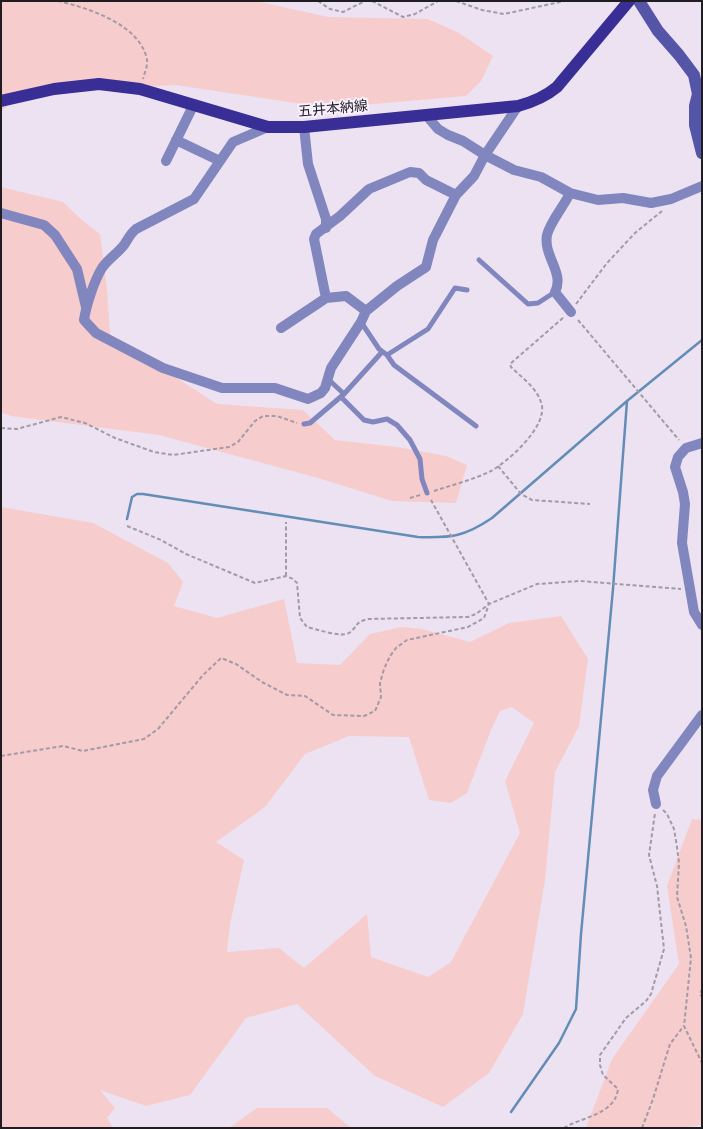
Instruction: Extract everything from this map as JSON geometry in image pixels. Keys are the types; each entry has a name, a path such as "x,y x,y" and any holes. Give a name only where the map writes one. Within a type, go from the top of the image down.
{"main road":[{"name":"五井本納線","path":"1,101 54,89 99,84 140,89 268,127 304,128 518,106 534,102 557,87 630,1"},
{"path":"639,1 658,31 694,75 698,94 695,106 695,125 702,153"}],"street":[{"path":"166,161 194,104"},
{"path":"268,127 233,142 194,199 136,229 130,234 123,246 102,268 86,307 84,320 90,328 102,337 163,368 222,388 275,388 308,399 321,394 325,388 331,368 366,311 397,286 426,267 433,240 456,195 474,176 485,155 518,106"},
{"path":"427,116 438,129 463,141 485,155 514,170 541,177 570,193 598,200 623,198 652,203 671,199 702,186"},
{"path":"304,128 308,164 326,219 326,228"},
{"path":"176,140 220,161"},
{"path":"326,298 314,239 316,234 326,228 368,189 410,172 418,173 426,180 456,195"},
{"path":"570,193 548,234 547,242 559,280 555,292 571,312"},
{"path":"1,213 44,225 55,235 77,269 86,307"},
{"path":"281,328 326,298 346,296 366,311"},
{"path":"702,443 686,448 678,457 675,466 685,504 682,543 694,612 702,625"},
{"path":"656,804 653,790 658,776 702,716"}],"lane":[{"path":"479,260 528,304 538,303 555,292"},
{"path":"388,355 428,329 455,288 467,290"},
{"path":"361,322 382,352 388,355 394,365 476,426"},
{"path":"304,424 310,423 342,396 382,352"},
{"path":"327,379 364,420 373,422 386,419 397,425 410,440 420,460 422,479 427,493"}],"path":[{"path":"58,1 104,16 129,32 141,43 147,62 140,89"},
{"path":"318,1 330,9 343,12 366,1"},
{"path":"372,1 403,17 415,14 438,1"},
{"path":"456,1 482,10 504,14 565,1"},
{"path":"410,498 489,472 523,445 537,426 542,414 542,403 534,389 510,364 571,312 607,263 635,233 668,205 671,199"},
{"path":"571,312 686,448"},
{"path":"1,428 17,430 61,417 85,423 115,438 154,452 173,455 229,447 238,442 255,421 263,416 277,416 294,423 304,424"},
{"path":"498,466 521,494 532,500 590,504"},
{"path":"1,756 63,746 83,751 144,739 158,729 221,658 236,664 262,682 287,695 305,696 333,715 364,716 375,711 381,697 380,683 384,669 396,648 407,640 468,627 484,618 489,604 427,493"},
{"path":"286,522 286,576"},
{"path":"127,526 162,540 186,554 255,583 286,576 293,579 297,583 300,618 306,627 342,635 349,633 358,622 368,619 468,617 476,614 489,604 537,584 580,581 691,590"},
{"path":"656,804 667,814 674,829 680,863 677,897 686,926 691,958 684,1026 702,1063"},
{"path":"564,1128 598,1114 612,1103 618,1089 603,1075 600,1055 626,1018 646,1001 655,980 664,949 657,886 649,855 656,804"},
{"path":"702,989 700,995 702,996"},
{"path":"642,1128 670,1044 684,1026"}],"shaded area":[{"path":"1,1 256,1 328,17 428,19 459,33 493,56 481,81 466,96 328,108 176,85 20,94 1,112"},
{"path":"1,187 63,202 100,234 110,335 217,404 303,410 335,440 397,447 446,456 467,465 456,503 392,501 318,478 159,435 11,416 1,412"},
{"path":"1,507 93,523 168,563 183,582 174,606 217,618 284,599 297,663 340,665 370,634 402,627 422,629 470,642 509,623 561,616 588,659 579,726 555,772 545,880 523,1014 489,1073 443,1107 375,1076 297,1004 246,1018 190,1095 146,1106 100,1090 115,1108 107,1118 113,1128 1,1128","holes":["512,707 534,723 505,781 520,833 451,962 428,977 371,957 367,914 304,968 279,948 227,952 230,924 244,860 216,842 265,807 305,754 349,736 409,737 429,800 451,803 467,793 500,711"]},
{"path":"692,819 702,820 702,1125 682,1128 586,1128 612,1059 679,964 667,886"},
{"path":"257,1108 327,1108 351,1128 229,1128"}],"waterway":[{"path":"511,1112 559,1043 576,1009 581,934 613,589 627,401 702,340"},
{"path":"127,519 132,497 137,494 143,494 418,537 457,535 465,533 492,518 627,401"}]}
